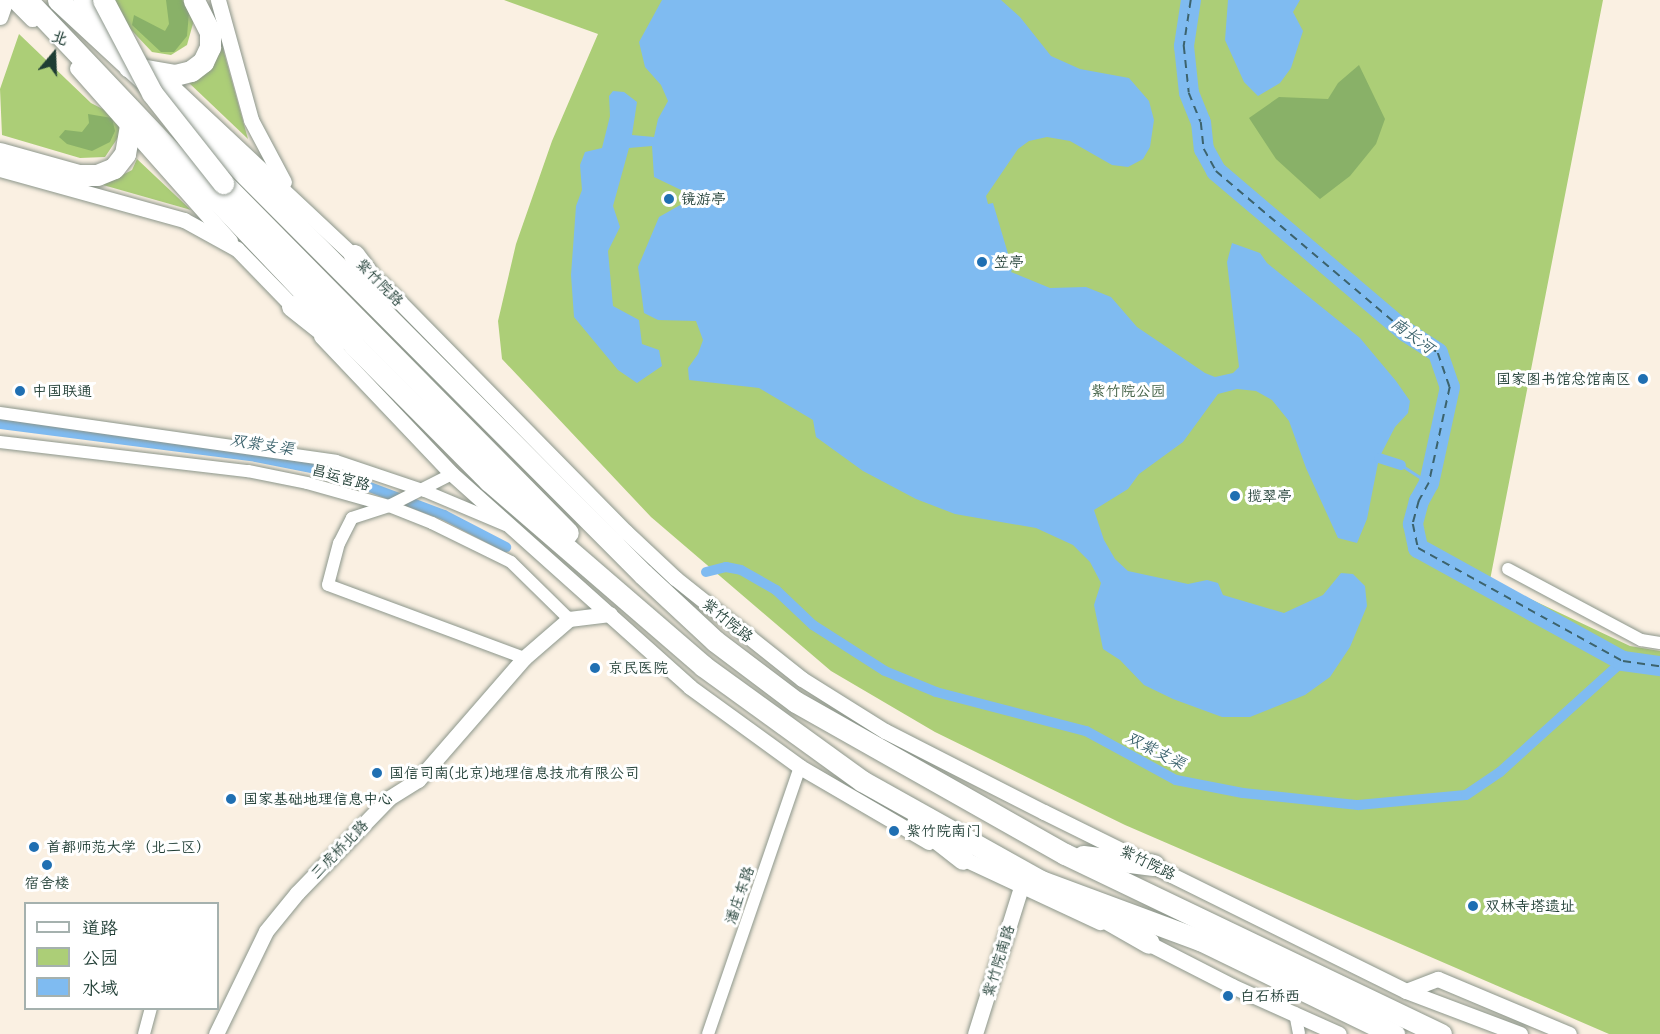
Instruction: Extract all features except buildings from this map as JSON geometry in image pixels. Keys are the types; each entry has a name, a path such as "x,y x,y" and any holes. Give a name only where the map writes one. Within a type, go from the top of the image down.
{"highway":[{"path":"27,0 48,29 129,117 489,481 703,666 862,781 963,859"},
{"path":"103,0 152,93 226,180 498,465 703,666"},
{"path":"113,0 160,90 226,180 505,459 654,598 715,641"},
{"path":"126,66 175,75 191,71 203,62 210,47 210,32 194,0"},
{"name":"紫竹院路","path":"72,2 126,66 234,163 423,350 584,517 715,641 796,702 1065,854 1441,1034"},
{"path":"0,153 80,175 97,175 114,168 125,154 129,117"},
{"path":"354,255 423,350"},
{"path":"292,306 394,386"},
{"path":"862,781 1031,884 1149,943"},
{"path":"1065,854 1154,865"},
{"path":"1031,884 1200,940 1394,1034"}],"street":[{"path":"0,16 6,0"},
{"path":"13,0 48,29"},
{"path":"218,0 251,120 288,191"},
{"name":"紫竹院路","path":"72,2 158,73 288,191 354,255 626,532 675,578 802,679 885,731 1406,991 1520,1034"},
{"path":"129,117 237,249 452,474 690,687 800,767 897,825 963,859 1031,884"},
{"path":"0,169 184,220 237,249"},
{"path":"0,413 336,461 425,491 513,528"},
{"name":"昌运宫路","path":"0,442 248,471 307,483 389,507 432,522 511,562 569,619"},
{"path":"452,474 425,491 389,507 352,518 339,543 328,585 524,658"},
{"path":"1508,569 1641,640 1660,643"},
{"path":"569,619 610,614"},
{"name":"三虎桥北路","path":"216,1034 266,931 297,893 389,798 418,780 524,658 569,619"},
{"name":"潘庄东路","path":"708,1034 800,767"},
{"name":"紫竹院南路","path":"975,1034 1031,884"},
{"path":"1149,943 1232,986 1296,1013 1338,1034"},
{"path":"1406,991 1438,979 1569,1034"},
{"path":"144,1034 150,1010"},
{"path":"1296,1013 1299,1034"}],"green space":[{"path":"103,0 187,0 194,20 187,45 171,55 152,52"},
{"path":"166,0 182,0 189,12 187,36 174,52 161,52 132,25 134,15 165,31 169,24"},
{"name":"紫竹院公园","path":"504,0 1603,0 1490,580 1630,646 1660,651 1660,1034 1609,1034 1125,825 935,732 831,671 651,517 502,359 498,321 516,244 552,141 598,34"},
{"path":"218,31 248,139 187,81"},
{"path":"19,34 91,103 120,118 119,136 105,157 80,158 2,135 0,89"},
{"path":"1359,65 1385,119 1376,144 1350,176 1320,199 1276,159 1249,118 1279,97 1328,99 1338,83"},
{"path":"88,114 112,118 115,131 110,142 92,151 67,144 59,137 65,130 82,132 89,123"},
{"path":"137,159 191,210 103,185 132,170"}],"water":[{"path":"662,0 1001,0 1020,17 1051,56 1080,69 1129,78 1149,101 1154,120 1150,147 1143,159 1128,167 1112,165 1070,141 1047,137 1029,141 1018,149 986,196 988,204 993,203 1009,257 1016,261 1011,272 1050,288 1086,287 1111,297 1137,327 1205,373 1215,377 1233,373 1239,367 1227,262 1232,243 1260,253 1267,263 1360,338 1396,381 1410,401 1408,413 1395,427 1379,458 1367,519 1357,543 1338,538 1306,468 1289,421 1272,400 1256,391 1237,389 1218,394 1183,442 1139,474 1128,489 1094,510 1104,540 1115,559 1128,571 1188,584 1207,580 1218,583 1223,595 1284,613 1323,595 1341,573 1353,574 1365,586 1367,606 1350,647 1330,677 1305,695 1250,717 1222,717 1173,699 1144,685 1120,660 1103,649 1094,605 1101,583 1090,562 1073,545 1036,528 955,514 916,499 863,471 816,437 813,420 759,388 689,380 688,368 698,354 703,340 696,321 658,320 644,313 638,267 659,217 682,204 681,190 654,177 652,146 629,148 613,206 620,227 608,251 613,306 639,320 642,344 659,350 662,366 637,383 618,370 574,317 571,275 576,206 582,190 580,165 585,152 602,148 610,116 609,96 613,91 624,92 637,102 632,135 654,137 658,119 668,101 661,85 645,67 639,42"},
{"path":"1228,0 1300,0 1293,12 1303,31 1291,68 1280,83 1258,96 1244,82 1225,40"}],"waterway":[{"name":"南长河","path":"1191,0 1184,46 1189,93 1201,122 1204,149 1216,171 1406,332 1438,353 1450,387 1429,483 1419,501 1413,524 1418,548 1623,661 1660,666"},
{"name":"双紫支渠","path":"0,424 256,457 327,471 444,515 506,547"},
{"path":"1379,458 1401,465"},
{"path":"1401,465 1429,483"},
{"name":"双紫支渠","path":"706,572 726,567 741,570 776,590 813,625 885,671 936,692 1086,731 1176,780 1243,793 1358,805 1466,795 1500,772 1623,661"}],"ferry route":[{"path":"1191,0 1184,46 1189,93 1201,122 1204,149 1216,171 1406,332 1438,353 1450,387 1429,483 1419,501 1413,524 1418,548 1623,661 1660,666"}],"place":[{"name":"镜游亭","path":"669,199"},
{"name":"笠亭","path":"982,262"},
{"name":"国家图书馆总馆南区","path":"1643,379"},
{"name":"中国联通","path":"20,391"},
{"name":"揽翠亭","path":"1235,496"},
{"name":"京民医院","path":"595,668"},
{"name":"国信司南(北京)地理信息技术有限公司","path":"377,773"},
{"name":"国家基础地理信息中心","path":"231,799"},
{"name":"紫竹院南门","path":"894,831"},
{"name":"首都师范大学（北二区）","path":"34,847"},
{"name":"宿舍楼","path":"47,865"},
{"name":"双林寺塔遗址","path":"1473,906"},
{"name":"白石桥西","path":"1228,996"}]}
